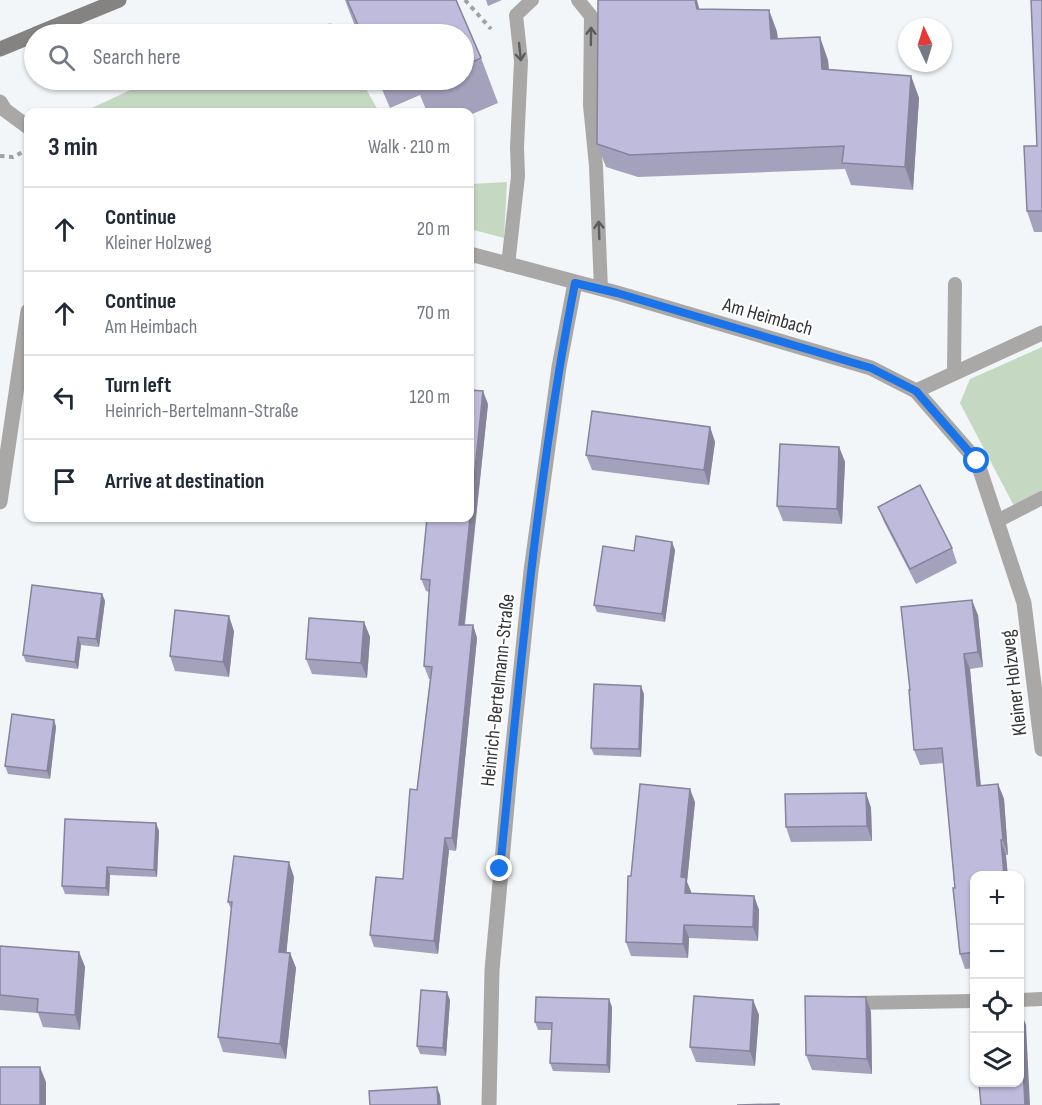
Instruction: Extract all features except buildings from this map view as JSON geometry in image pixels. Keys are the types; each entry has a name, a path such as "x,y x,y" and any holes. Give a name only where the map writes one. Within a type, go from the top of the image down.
{"main road":[{"path":"61,24 119,0"},
{"path":"0,50 24,40"}],"street":[{"path":"0,102 5,110 24,124"},
{"name":"Am Heimbach","path":"474,255 601,289 871,368 916,391"},
{"name":"Heinrich-Bertelmann-Straße","path":"489,1105 492,970 511,761 531,571 559,367 575,283"},
{"path":"916,391 1042,333"},
{"path":"0,502 24,338"},
{"name":"Kleiner Holzweg","path":"916,391 977,461 1024,603 1042,748"}],"lane":[{"path":"508,265 518,176 521,61 516,15 532,0"},
{"path":"578,0 591,16 590,105 596,166 601,289"},
{"path":"954,372 955,284"},
{"path":"997,521 1042,498"},
{"path":"1024,1000 1042,999"},
{"path":"852,1003 970,1000"}],"path":[{"path":"465,0 491,29"},
{"path":"0,156 13,157 24,150"}],"green space":[{"path":"130,90 367,90 377,108 92,108"},
{"path":"507,182 504,238 474,230 474,184"},
{"path":"1042,347 1042,492 1014,506 960,403 970,379"}],"route":[{"path":"500,869 531,571 559,367 575,283 617,293 871,368 916,391 977,461"}]}
